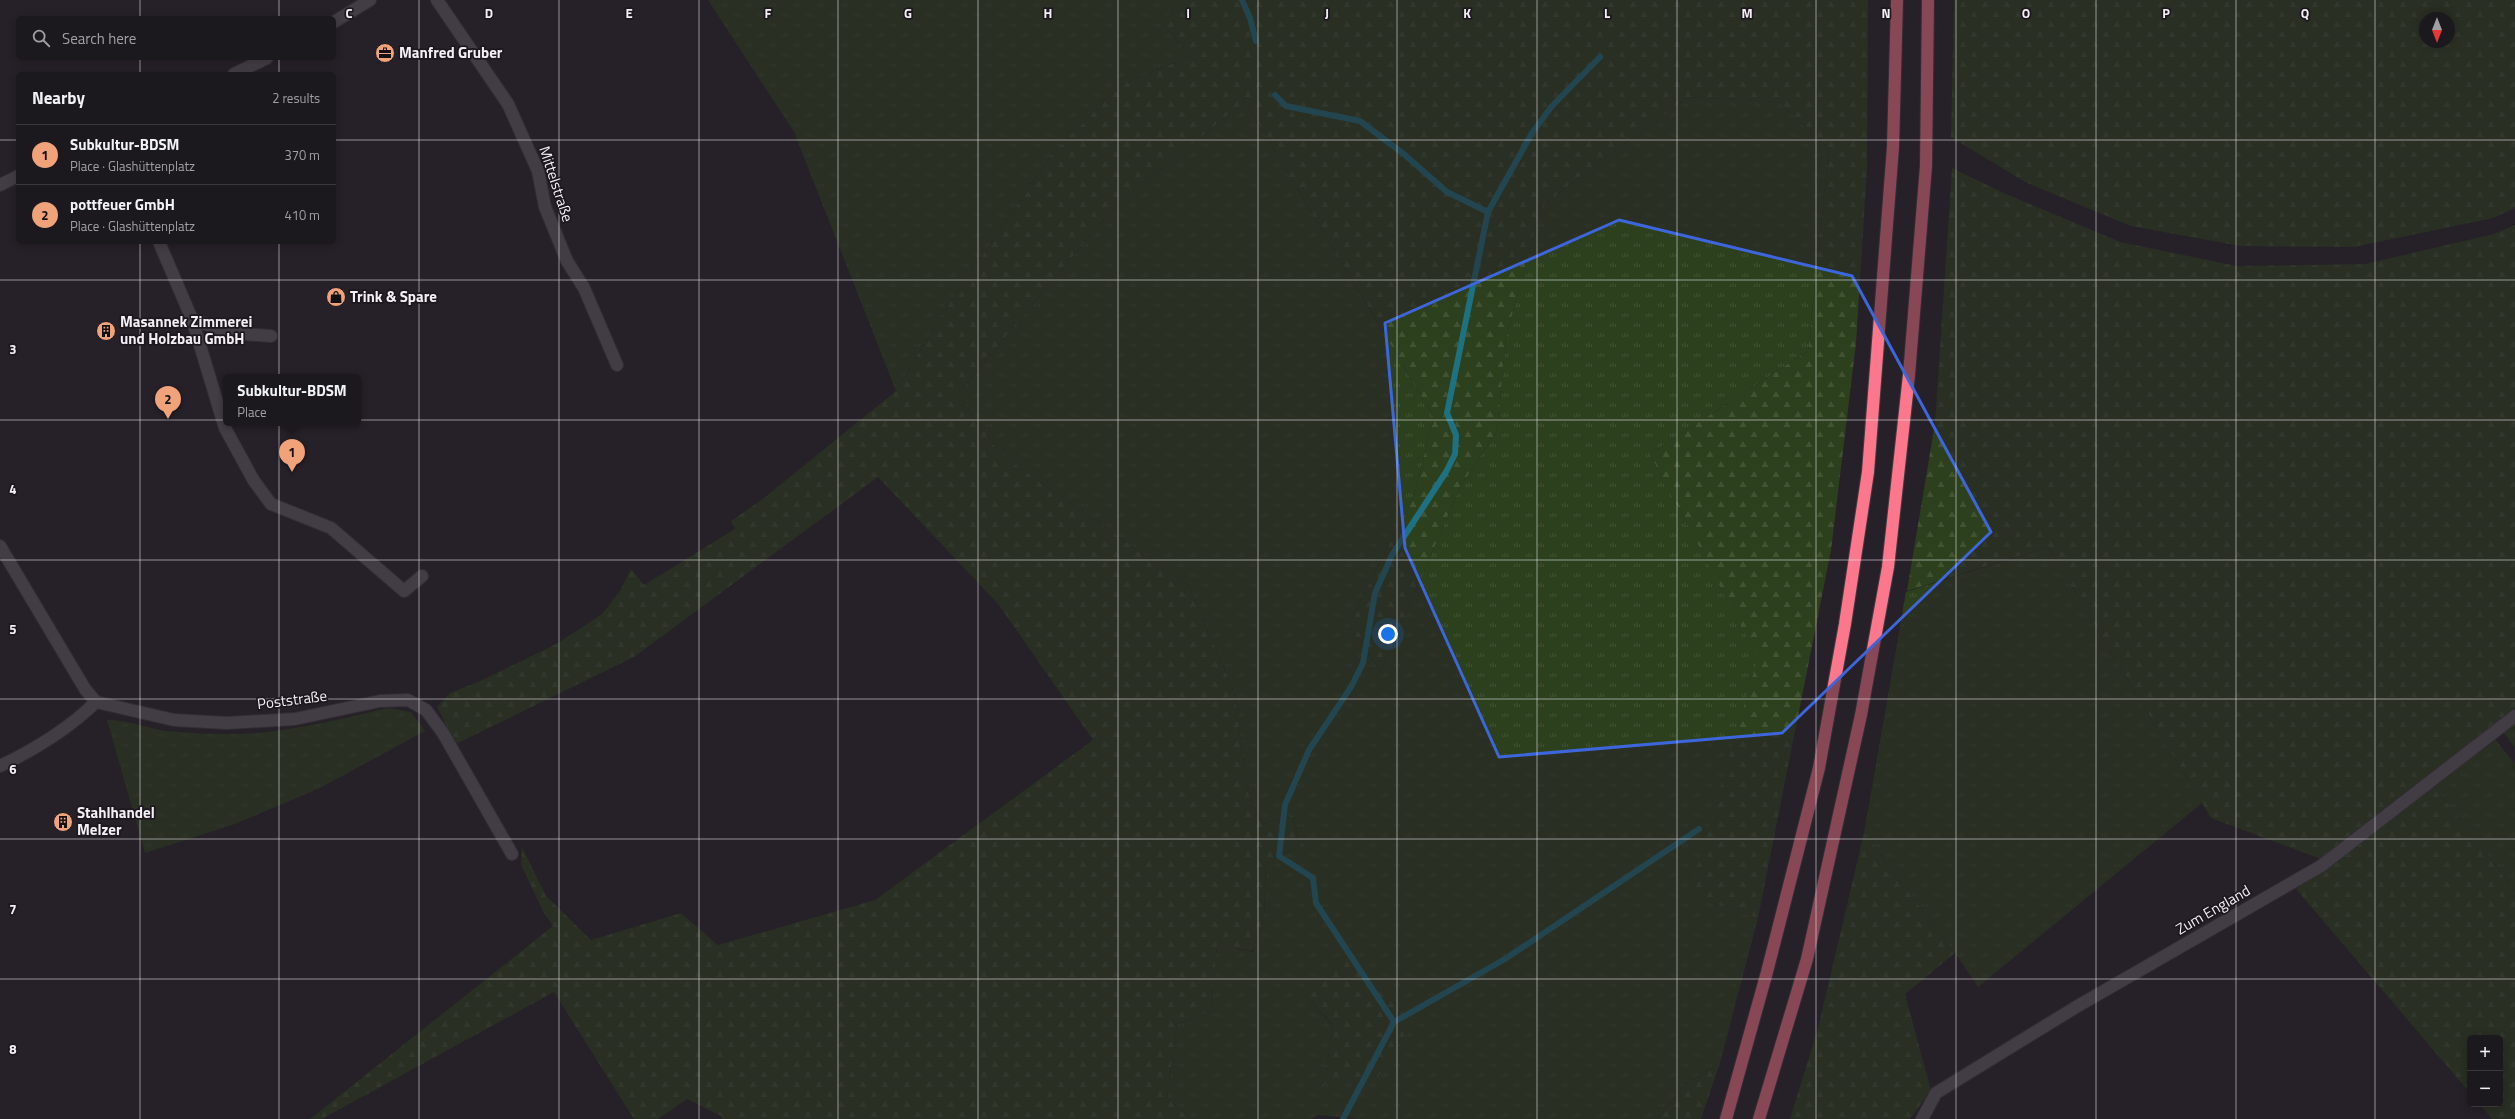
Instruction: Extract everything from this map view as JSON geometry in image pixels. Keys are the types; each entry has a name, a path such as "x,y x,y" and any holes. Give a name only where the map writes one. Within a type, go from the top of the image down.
{"highway":[{"path":"1726,1119 1767,972 1819,768 1846,624 1868,472 1893,147 1897,0"},
{"path":"1759,1119 1807,959 1861,714 1888,567 1910,375 1926,166 1928,0"}],"street":[{"path":"336,21 370,0"},
{"name":"Mittelstraße","path":"437,0 508,104 538,171 545,207 567,262 584,288 617,365"},
{"path":"238,72 263,60"},
{"path":"0,185 16,177"},
{"path":"160,244 192,319 223,425"},
{"path":"192,319 230,333 271,336"},
{"path":"223,426 254,481 271,504 330,528 404,591 422,576"},
{"path":"0,546 85,689 96,702 80,717 41,746 0,766"},
{"name":"Poststraße","path":"96,702 174,720 228,723 295,719 380,701 408,700 426,710 444,733 512,854"},
{"name":"Zum England","path":"1922,1119 1936,1093 2076,1007 2321,866 2515,716"}],"highlighted area":[{"path":"1619,220 1852,276 1991,532 1782,733 1499,757 1405,548 1385,323"}],"green space":[{"path":"708,0 1180,0 1162,25 1192,56 1122,84 1052,154 937,322 896,391 794,132"},
{"path":"1180,0 1868,0 1867,169 1856,343 1831,550 1758,918 1689,895 1758,658 1650,454 1808,351 1829,149 1779,102 1688,97 1541,206 1506,338 1497,431 1460,487 1381,672 1348,625 1414,496 1434,417 1245,101 1111,210 958,394 999,453 1189,586 1234,692 1249,797 1263,824 1293,815 1299,846 1266,863 1264,919 1253,951 1217,944 1211,1011 1177,1024 1167,1098 1191,1119 722,1119 721,1116 687,1099 658,1119 634,1119 554,992 322,1119 310,1119 553,926 543,911 521,865 522,847 546,896 591,940 681,913 718,945 875,900 1093,740 999,605 878,477 634,657 456,744 437,707 450,693 478,682 558,643 602,614 620,591 631,569 644,585 735,529 731,521 760,501 896,391 937,322 1052,154 1122,84 1192,56 1162,25"},
{"path":"1954,0 2515,0 2515,208 2493,218 2354,247 2240,246 2131,226 2025,182 1951,137"},
{"path":"1688,97 1779,102 1829,149 1808,351 1650,454 1759,658 1690,895 1758,918 1720,1063 1685,1084 1657,1119 1361,1119 1317,1115 1312,1119 1191,1119 1167,1098 1177,1024 1211,1011 1217,943 1253,952 1264,919 1266,863 1299,846 1293,815 1263,824 1249,797 1234,692 1189,586 999,453 958,394 1111,210 1245,101 1434,417 1414,496 1348,625 1381,672 1460,487 1497,431 1506,338 1541,206","holes":["1304,994 1414,1021 1324,1084 1333,1026"]},
{"path":"1952,168 2004,193 2120,242 2237,266 2365,264 2494,234 2515,225 2515,709 2321,859 2211,818 2048,547 1907,591 1935,423"},
{"path":"2048,547 2202,803 1978,987 1955,953 1864,833 1906,592"},
{"path":"388,708 411,712 425,731 320,788 235,824 145,853 107,720 122,721 167,731 203,734 246,734 307,726"},
{"path":"2515,724 2515,748 2503,732"},
{"path":"2493,737 2515,764 2515,891 2434,786"},
{"path":"2434,786 2515,891 2515,1119 2492,1119 2482,1107 2503,1107 2503,1035 2467,1035 2467,1089 2296,889"},
{"path":"1864,833 1955,953 1905,994 1931,1090 1910,1119 1790,1119 1818,1028"},
{"path":"1348,948 1414,1021 1378,1077 1324,1084 1333,1025 1304,994"},
{"path":"1720,1063 1701,1119 1657,1119 1685,1084"}],"waterway":[{"path":"1242,0 1250,18 1256,41"},
{"path":"1343,1119 1394,1022 1316,903 1313,878 1279,856 1285,805 1309,750 1351,687 1363,663 1375,593 1392,555 1446,472 1455,454 1456,435 1447,413 1488,212 1532,133 1552,106 1600,57"},
{"path":"1275,95 1286,106 1360,121 1405,155 1447,192 1488,212"},
{"path":"1394,1022 1505,959 1699,829"}],"place":[{"name":"Manfred Gruber","path":"385,53"},
{"name":"Trink & Spare","path":"336,297"},
{"name":"Masannek Zimmerei und Holzbau GmbH","path":"106,331"},
{"name":"pottfeuer GmbH","path":"168,419"},
{"name":"Subkultur-BDSM","path":"292,472"},
{"name":"Stahlhandel Melzer","path":"63,822"}]}
